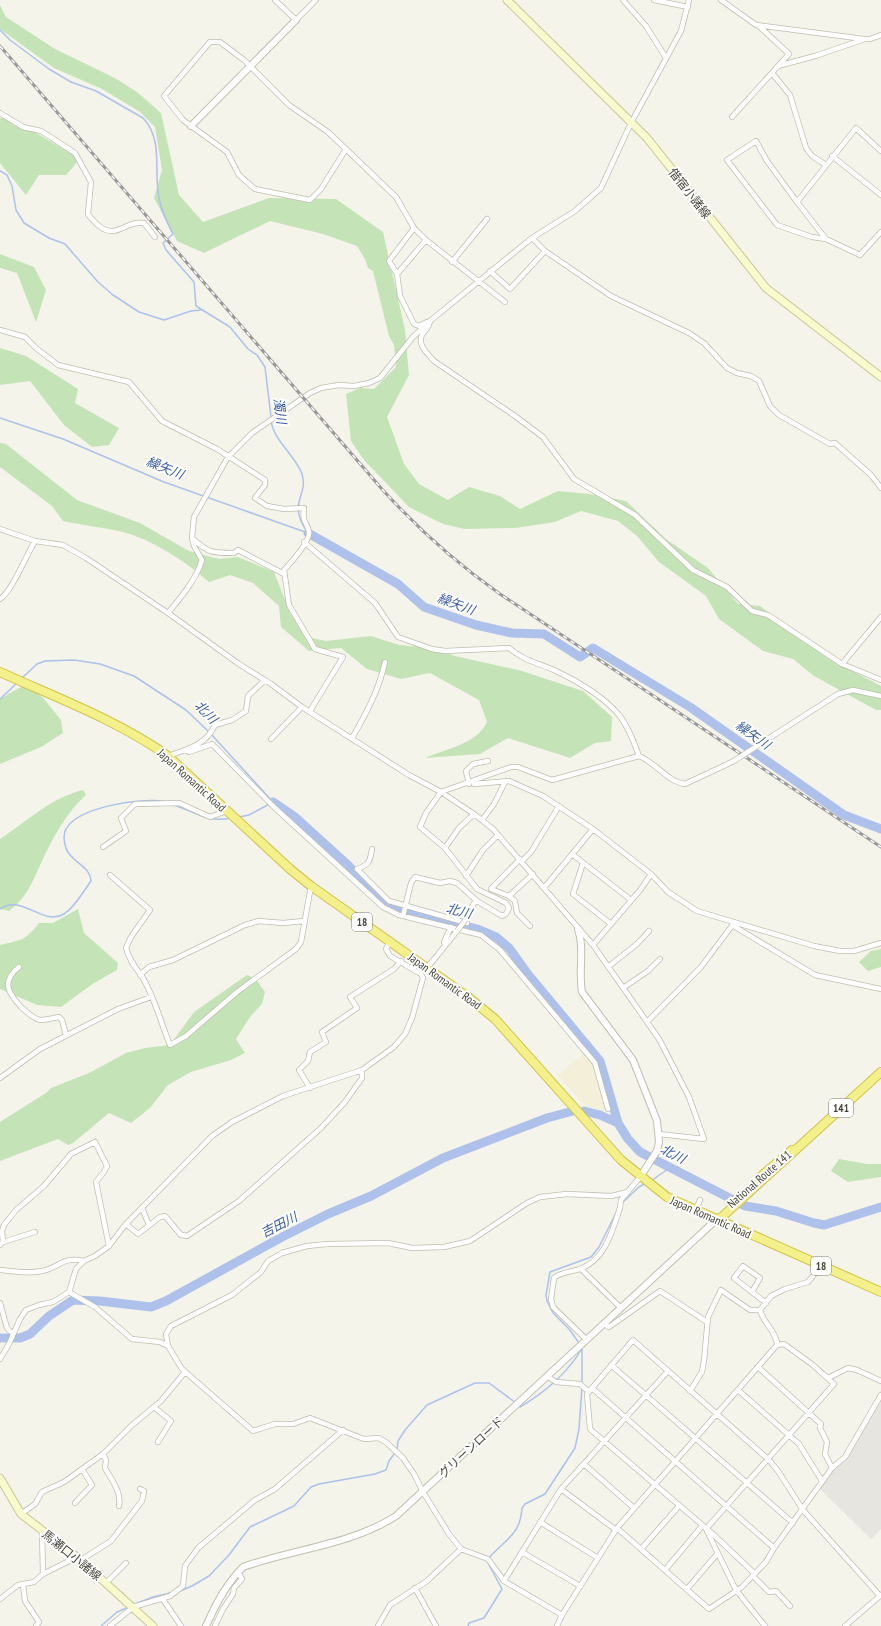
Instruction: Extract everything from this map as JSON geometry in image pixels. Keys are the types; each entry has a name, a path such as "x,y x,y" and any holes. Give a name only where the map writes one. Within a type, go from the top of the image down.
{"highway":[{"name":"Japan Romantic Road","path":"0,672 121,728 147,741 168,756 311,886 468,997 495,1019 609,1146 640,1177 667,1197 695,1211 881,1292"},
{"name":"National Route 141","path":"716,1220 787,1159 801,1144 881,1072"}],"main road":[{"name":"借宿小諸線","path":"506,0 647,138 766,288 881,377"},
{"name":"馬瀬口小諸線","path":"0,1478 21,1514 79,1559 153,1626"}],"street":[{"path":"276,0 296,20"},
{"path":"191,126 316,0"},
{"path":"623,0 646,26 666,58"},
{"path":"654,0 688,6"},
{"path":"168,613 192,581 202,560 194,546 192,538 194,517 199,506 228,457 252,433 310,393 321,388 369,383 380,378 413,337 430,321 532,238 575,211 602,188 631,123 681,31 689,0"},
{"path":"721,0 759,26 789,54 732,117"},
{"path":"759,26 864,39 870,39 881,34"},
{"path":"778,66 815,56 864,39"},
{"path":"346,149 321,189 310,200 255,189 239,175 227,152 183,120 164,96 210,42 220,42 244,60 289,104 328,132 346,149 396,197 414,228 426,240 452,262 479,280 505,302"},
{"path":"772,72 790,95 806,148 812,156 826,165"},
{"path":"0,113 23,126 41,131 75,153 91,182 88,214 107,232 112,232 138,222 144,223 155,237"},
{"path":"797,202 832,156 856,128 881,151"},
{"path":"826,239 767,161 756,141 727,160 777,225 812,237 826,239 860,256 881,232"},
{"path":"832,156 881,195"},
{"path":"452,262 487,219"},
{"path":"414,228 389,261 397,274 400,296 414,324 419,326 430,321"},
{"path":"532,238 546,251 611,296 689,333 704,343 726,368 737,373 751,376 759,381 770,406 779,415 830,444 835,443 871,475 881,488"},
{"path":"397,274 426,240"},
{"path":"490,271 510,290 546,251"},
{"path":"430,321 430,326 422,336 421,342 424,350 434,361 515,416 543,437 574,479 634,515 693,570 727,587 752,610 768,615 842,664 881,680"},
{"path":"0,330 26,337 36,348 58,365 129,382 162,421 218,449 265,480 265,485 255,498 267,506 284,509 304,508 302,520 309,531 309,538 304,542 291,564 284,570 290,605 309,641 315,649 343,657 310,712"},
{"path":"0,529 35,542 63,545 86,558 168,613 302,707 409,775 442,792 482,820 498,835 533,874 593,946 662,1044 689,1097 704,1139 659,1134"},
{"path":"192,538 204,549 226,553 234,553 238,550 284,574"},
{"path":"0,598 4,596 13,582 35,542"},
{"path":"304,542 375,603 398,637 432,649 445,651 509,648 522,658 554,670 602,700 619,714 639,756"},
{"path":"842,664 881,617"},
{"path":"352,738 372,701 381,680 386,662"},
{"path":"168,756 198,746 212,731 215,725 232,720 246,711 248,696 265,680"},
{"path":"469,784 511,767 518,767 552,780 639,756 646,759 677,781 685,784 734,760 838,694 853,690 881,696"},
{"path":"271,739 302,707"},
{"path":"186,750 189,752 212,744 274,807 383,908 403,916 481,934 500,950 595,1063 608,1109"},
{"path":"469,784 466,771 473,764 488,761"},
{"path":"403,916 411,883 415,877 440,883 457,883 477,901 502,916 506,914 509,908 506,903 477,890 445,848 420,827 426,813 442,792 449,788 469,784 509,781 543,796 593,829 651,874 668,892 697,911 733,924 814,946 840,951 864,949 881,943"},
{"path":"482,820 494,804 505,782"},
{"path":"103,847 126,831 121,818 135,804 179,804 210,817 227,811"},
{"path":"530,926 517,913 515,901 491,888 520,860 531,852 559,806"},
{"path":"445,848 459,828 474,814"},
{"path":"544,888 593,829"},
{"path":"466,876 483,850 498,835"},
{"path":"372,849 370,861 366,866 357,869 389,901 466,921"},
{"path":"572,854 631,900"},
{"path":"583,863 573,894 611,924"},
{"path":"508,896 533,874"},
{"path":"593,946 651,874"},
{"path":"110,875 150,910 131,937 126,948 130,960 140,975 150,997 170,1045 186,1036 237,992 296,949 301,942 311,886"},
{"path":"427,968 466,921 474,902 477,901"},
{"path":"140,975 149,967 173,960 245,925 259,921 283,924 304,921"},
{"path":"733,924 815,975 881,989"},
{"path":"646,1022 701,967 733,924"},
{"path":"445,946 444,942 451,927"},
{"path":"578,929 582,940 580,983 582,992 633,1060 658,1121 659,1134 657,1151 648,1167 621,1200 620,1208 603,1252 596,1260 581,1269 556,1276 554,1278 551,1299 553,1307 587,1340"},
{"path":"608,967 637,944 649,931"},
{"path":"0,1359 26,1310 53,1302 69,1292 76,1269 84,1261 95,1256 109,1246 126,1224 212,1136 232,1122 283,1096 362,1070 394,1047 405,1034 412,1018 423,978 421,974 390,956 386,949 390,941"},
{"path":"623,988 648,971 660,959"},
{"path":"310,1088 299,1070 308,1061 310,1052 326,1042 322,1032 357,1008 350,997 394,969 401,962"},
{"path":"19,968 10,978 7,987 9,995 34,1017 40,1020 59,1017 62,1020 66,1036"},
{"path":"0,1078 40,1049 118,1009 150,997"},
{"path":"126,1224 138,1234 160,1217 165,1216 181,1235 186,1236 239,1201 330,1118 345,1102 362,1078 362,1070"},
{"path":"35,1232 2,1244 2,1231 4,1225 16,1210 44,1186 71,1154 95,1142 107,1166 96,1182 101,1200 102,1216 109,1246"},
{"path":"562,1615 504,1581 488,1559 461,1549 423,1492 414,1474 403,1458 387,1442 379,1438 364,1439 310,1418 293,1424 275,1424 258,1431 253,1431 185,1372 175,1360 168,1346 166,1334 171,1326 232,1296 261,1272 268,1261 282,1252 307,1246 327,1244 388,1243 412,1248 444,1247 470,1241 540,1196 567,1194 611,1196 628,1192"},
{"path":"695,1211 700,1200"},
{"path":"142,1208 149,1225"},
{"name":"グリーンロード","path":"206,1626 218,1600 230,1580 243,1567 360,1534 382,1525 396,1516 716,1220"},
{"path":"0,1270 42,1271 65,1260 84,1261"},
{"path":"752,1292 760,1278 743,1266 734,1278 766,1303"},
{"path":"690,1391 702,1372 707,1322 711,1308 721,1290 750,1310 760,1310 771,1296 784,1288 808,1282 821,1266"},
{"path":"581,1269 621,1308"},
{"path":"604,1324 609,1327 660,1291 707,1322"},
{"path":"69,1292 95,1307 132,1339 160,1342 168,1346"},
{"path":"0,1303 7,1328 13,1334"},
{"path":"760,1310 762,1319 777,1340 777,1345"},
{"path":"790,1606 776,1591 769,1592 754,1575 706,1529 590,1429 586,1394 633,1340 768,1459 778,1471 803,1510 880,1595 845,1626"},
{"path":"557,1626 562,1615 617,1529 777,1345 784,1344 814,1365 834,1384 706,1529"},
{"path":"611,1366 793,1522"},
{"path":"758,1367 821,1424 820,1428 828,1442 825,1454 832,1468"},
{"path":"828,1378 848,1368 857,1370 881,1381"},
{"path":"504,1581 561,1489 668,1371"},
{"path":"21,1514 35,1504 42,1492 59,1484 103,1454 131,1426 154,1407 185,1372"},
{"path":"547,1376 556,1382 580,1384 590,1390 625,1418 774,1548"},
{"path":"738,1390 799,1444 822,1481"},
{"path":"561,1489 617,1529 709,1609 742,1587 766,1562 774,1548 803,1510 822,1481 832,1468 845,1457 881,1394"},
{"path":"154,1407 171,1422 158,1442"},
{"path":"110,1626 133,1607 170,1596 183,1586 185,1566 198,1548 255,1500 275,1489 343,1430"},
{"path":"103,1454 106,1460 104,1468 118,1490 120,1500 119,1506"},
{"path":"584,1464 634,1508"},
{"path":"75,1504 92,1485 82,1469"},
{"path":"0,1598 18,1585 34,1582 43,1574 79,1559 111,1541 142,1501 144,1491 140,1489"},
{"path":"641,1549 679,1506"},
{"path":"540,1522 598,1558"},
{"path":"665,1570 702,1526"},
{"path":"706,1529 736,1590 765,1626"},
{"path":"42,1531 43,1574"},
{"path":"378,1626 390,1606 427,1581 461,1549"},
{"path":"522,1552 580,1586"},
{"path":"686,1589 718,1554"},
{"path":"106,1583 126,1563"},
{"path":"215,1626 223,1608 233,1594 234,1588 242,1579 238,1572"},
{"path":"23,1584 25,1601 39,1622 36,1626"},
{"path":"415,1588 436,1626"},
{"path":"162,1598 181,1626"}],"shaded area":[{"path":"586,1051 596,1069 606,1105 605,1111 585,1106 558,1075"},
{"path":"881,1402 881,1529 871,1539 819,1488 830,1473 847,1457"}],"green space":[{"path":"0,5 6,17 55,49 115,78 137,92 161,113 179,195 203,222 269,198 336,199 383,232 405,330 409,375 387,417 404,464 419,484 448,500 469,487 500,496 520,509 558,491 590,494 626,501 666,539 708,568 738,604 760,606 827,658 881,686 881,710 876,710 814,676 793,659 763,651 719,619 706,596 659,562 637,536 618,521 581,511 555,522 516,528 465,529 443,524 409,507 364,460 351,441 346,394 360,388 374,389 396,367 394,345 389,336 373,271 368,268 365,259 357,246 323,234 270,221 204,253 177,241 154,198 162,170 155,127 140,112 102,89 54,68 0,29"},
{"path":"0,118 11,118 80,159 66,175 39,175 26,195 0,163"},
{"path":"0,254 34,267 46,290 36,322 17,273 0,268"},
{"path":"0,348 26,356 78,389 75,403 119,428 109,445 92,447 64,425 30,381 0,385"},
{"path":"0,443 6,444 77,500 140,523 189,551 219,559 238,557 274,572 291,615 307,637 326,641 371,636 399,645 434,648 455,656 522,671 583,691 612,717 611,741 595,743 570,758 508,738 480,754 425,758 460,745 476,736 487,722 479,700 430,673 401,679 367,669 341,648 309,651 281,627 279,606 253,583 230,575 209,582 173,555 144,539 116,531 63,521 52,506 0,467"},
{"path":"26,684 44,699 61,720 63,733 41,747 0,764 0,699"},
{"path":"83,790 86,795 61,825 33,881 21,900 9,911 0,909 0,839 50,804 72,793"},
{"path":"78,909 84,933 118,963 117,970 94,983 61,1007 37,1005 0,989 0,945 22,939 26,937 39,923 53,923"},
{"path":"881,949 881,967 868,971 859,962 871,951"},
{"path":"247,975 255,978 265,992 262,1004 250,1017 236,1039 245,1053 231,1060 191,1072 168,1085 150,1108 131,1123 109,1113 73,1143 68,1145 58,1139 0,1161 0,1122 46,1093 51,1088 89,1073 126,1053 145,1048 170,1045 194,1012"},
{"path":"839,1159 867,1164 881,1164 881,1177 848,1182 831,1171"}],"waterway":[{"path":"0,30 10,40 49,69 71,82 96,91 143,118 150,127 156,148 157,181 160,202 173,234 163,243 166,250 194,282 196,306 230,327 248,349 257,355 265,367 271,417"},
{"path":"0,171 7,175 12,186 16,210 24,223 49,238 65,244 98,282 113,295 139,312 164,320 191,311 201,310"},
{"name":"繰矢川","path":"0,418 63,439 164,482 308,533"},
{"name":"濁川","path":"271,421 280,442 295,461 302,474 303,489 298,507 302,523 308,533"},
{"name":"繰矢川","path":"308,533 398,584 424,607 476,625 512,633 544,634 580,657 593,648 690,707 844,815 881,829"},
{"name":"北川","path":"22,678 37,664 45,661 74,660 100,664 134,676 186,710 209,732"},
{"name":"北川","path":"0,699 16,684"},
{"name":"北川","path":"211,734 273,802 249,815 239,817"},
{"path":"0,909 8,905 16,905 48,916 56,917 64,914 75,903 91,881 87,871 71,857 65,846 64,833 73,821 83,815 110,806 139,801 163,801"},
{"name":"北川","path":"273,802 295,817 348,865 379,898 393,907 477,929 496,937 509,948 527,973 600,1061 618,1123 628,1139 640,1152 745,1206 776,1211 814,1223 824,1225 881,1207"},
{"path":"174,805 208,818 231,818"},
{"name":"吉田川","path":"0,1338 20,1338 30,1334 49,1316 73,1300 100,1301 151,1307 166,1301 282,1237 328,1214 371,1196 443,1158 547,1118 573,1111"},
{"name":"吉田川","path":"584,1111 600,1115 618,1123"},
{"path":"651,1181 668,1169 672,1169"},
{"path":"623,1202 639,1187 646,1183"},
{"path":"579,1343 569,1329 553,1313 547,1301 546,1295 550,1272 591,1257 599,1247 618,1209"},
{"path":"519,1405 520,1407 547,1389 563,1374 577,1357 582,1348 581,1347"},
{"path":"582,1349 582,1383"},
{"path":"180,1591 209,1576 229,1555 250,1527 294,1506 311,1487 319,1484 375,1474 386,1470 389,1461 397,1450 398,1441 405,1430 427,1405 475,1383 489,1383 516,1403"},
{"path":"489,1558 515,1531 521,1517 522,1508 525,1504 545,1494 575,1448 579,1429 582,1387"},
{"path":"468,1626 469,1623 484,1618 502,1589 487,1561"},
{"path":"132,1605 153,1597 170,1593"},
{"path":"101,1626 117,1612 129,1607"}],"railway":[{"path":"0,46 381,488 438,544 468,570 500,594 881,847"}]}
